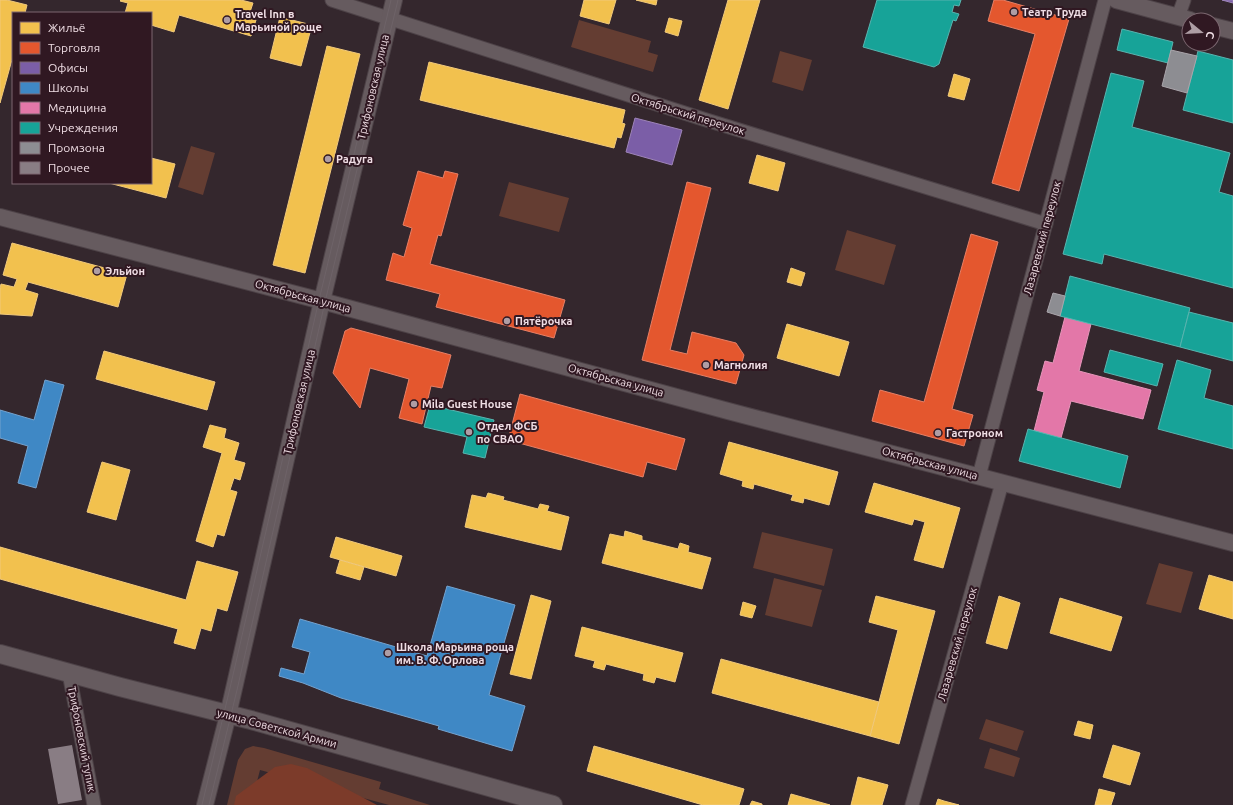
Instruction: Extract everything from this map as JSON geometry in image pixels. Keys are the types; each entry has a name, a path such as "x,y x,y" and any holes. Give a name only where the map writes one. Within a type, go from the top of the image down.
{"main road":[{"name":"улица Советской Армии","path":"0,654 554,805"}],"street":[{"name":"Октябрьский переулок","path":"332,0 703,119 1046,224"},
{"name":"Трифоновская улица","path":"205,805 228,715 322,301 394,0"},
{"name":"Лазаревский переулок","path":"979,476 1105,0"},
{"path":"1116,0 1181,17"},
{"path":"1184,0 1184,12"},
{"path":"1221,28 1233,31"},
{"name":"Октябрьская улица","path":"0,217 1233,543"},
{"name":"Лазаревский переулок","path":"912,805 1002,483"},
{"name":"Трифоновский тупик","path":"69,673 94,805"}],"shaded area":[{"path":"579,20 651,41 648,52 658,55 653,72 571,47"},
{"path":"780,51 812,60 803,91 772,82"},
{"path":"191,146 215,153 203,195 178,187"},
{"path":"509,182 569,198 559,232 499,216"},
{"path":"847,230 896,245 884,285 835,270"},
{"path":"762,532 833,549 824,586 753,568"},
{"path":"1159,563 1193,572 1181,613 1146,604"},
{"path":"774,578 822,590 812,627 765,615"},
{"path":"986,719 1024,731 1017,751 979,739"},
{"path":"253,746 381,782 379,789 430,805 389,805 260,770 251,805 227,805 238,760 245,749"},
{"path":"990,748 1020,758 1014,777 984,768"},
{"path":"291,764 307,768 377,805 234,805 236,796 275,767"}],"building: Жильё":[{"path":"0,0 7,0 27,5 25,12 12,12 12,60 0,103"},
{"path":"241,0 253,3 248,18 256,20 251,36 179,15 174,32 152,25 152,12 125,12 128,3 120,1"},
{"path":"584,0 616,0 609,24 580,16"},
{"path":"636,0 657,0 656,5"},
{"path":"728,0 760,0 728,109 699,100"},
{"path":"280,17 312,25 301,66 270,58"},
{"path":"669,18 682,21 678,36 665,32"},
{"path":"327,46 360,54 305,273 273,265"},
{"path":"429,62 625,110 622,123 625,124 621,138 617,137 614,148 420,100"},
{"path":"954,74 970,79 964,100 948,96"},
{"path":"757,155 785,163 778,191 749,183"},
{"path":"152,158 175,164 166,198 113,184 152,184"},
{"path":"12,243 127,274 118,307 28,282 25,290 38,294 32,316 0,314 1,284 14,287 17,279 3,275"},
{"path":"791,268 805,273 801,286 787,282"},
{"path":"787,324 849,342 839,376 777,358"},
{"path":"104,351 215,382 207,410 96,379"},
{"path":"210,425 226,429 224,438 239,443 234,460 245,463 240,480 234,478 230,490 237,492 224,536 217,534 213,547 196,541 222,453 203,447"},
{"path":"729,442 838,472 829,505 804,498 803,503 791,500 793,495 754,484 753,489 742,486 743,481 720,474"},
{"path":"102,462 130,470 116,520 87,512"},
{"path":"874,483 960,508 943,568 914,560 925,522 914,519 912,525 865,512"},
{"path":"488,493 504,497 503,500 538,509 540,504 549,506 547,511 569,517 561,550 465,527 472,495 486,498"},
{"path":"625,531 642,536 642,540 678,549 680,543 689,546 688,552 711,558 702,589 602,563 610,534 624,537"},
{"path":"336,537 402,556 396,576 330,557"},
{"path":"0,547 186,600 197,561 238,572 227,611 217,608 211,631 201,628 195,649 174,643 178,629 0,579"},
{"path":"340,560 364,567 360,580 336,573"},
{"path":"1209,575 1233,582 1233,619 1199,609"},
{"path":"531,595 551,601 531,679 510,674"},
{"path":"876,596 935,611 899,744 870,736 898,630 869,622"},
{"path":"999,596 1020,603 1007,649 986,643"},
{"path":"1060,598 1122,617 1111,651 1050,633"},
{"path":"743,602 756,606 752,618 740,615"},
{"path":"582,627 683,653 675,682 656,677 654,683 643,680 644,674 606,664 604,670 593,667 595,661 575,656"},
{"path":"721,659 879,702 870,736 712,693"},
{"path":"1078,721 1093,725 1090,739 1074,735"},
{"path":"1113,745 1140,753 1130,785 1103,777"},
{"path":"594,746 744,789 739,805 703,805 587,771"},
{"path":"858,777 888,785 882,805 851,805"},
{"path":"1099,789 1115,793 1111,805 1095,805"},
{"path":"791,794 830,805 788,805"},
{"path":"938,799 944,801 959,805 936,805"},
{"path":"752,801 762,804 762,805 750,805"}],"building: Торговля":[{"path":"994,0 1003,0 1069,19 1019,191 992,183 1035,34 988,21"},
{"path":"418,171 443,178 445,171 458,174 441,236 438,235 430,264 565,300 554,338 436,307 440,294 386,280 393,253 404,257 412,228 403,225"},
{"path":"687,182 711,188 670,350 687,354 692,332 736,343 744,355 736,384 642,360"},
{"path":"971,234 998,242 952,409 973,415 964,446 872,421 880,390 924,402"},
{"path":"351,328 451,355 442,388 431,386 422,424 399,418 409,379 370,368 360,408 333,373 345,331"},
{"path":"520,394 685,439 676,470 647,462 643,477 508,440"}],"building: Офисы":[{"path":"1222,0 1233,0 1233,3"},
{"path":"635,118 682,130 672,165 626,152"}],"building: Школы":[{"path":"45,380 64,385 36,488 18,483 28,446 0,438 0,410 34,420"},
{"path":"447,586 515,605 489,695 525,706 512,751 438,729 439,726 341,698 303,683 279,676 281,668 304,674 310,652 292,647 300,619 427,656"}],"building: Медицина":[{"path":"1065,317 1091,324 1079,371 1151,390 1143,419 1071,401 1061,438 1034,431 1044,392 1037,390 1045,361 1053,363"}],"building: Учреждения":[{"path":"877,0 961,0 959,6 954,5 952,12 959,14 956,21 953,20 939,64 934,67 863,47"},
{"path":"1122,29 1173,42 1168,63 1117,50"},
{"path":"1198,52 1233,60 1233,123 1183,110"},
{"path":"1111,73 1144,81 1132,127 1230,153 1219,192 1233,196 1233,288 1104,254 1102,264 1063,254"},
{"path":"1070,276 1190,308 1180,347 1060,316"},
{"path":"1189,312 1233,323 1233,361 1180,347"},
{"path":"1110,350 1163,364 1157,386 1104,372"},
{"path":"1177,360 1211,370 1204,398 1233,406 1233,449 1158,429"},
{"name":"Отдел ФСБ по СВАО","path":"430,405 494,420 485,458 463,453 467,437 424,427"},
{"path":"1028,429 1128,456 1120,488 1019,461"}],"building: Промзона":[{"path":"1171,50 1197,56 1187,93 1162,86"},
{"path":"1053,293 1065,296 1060,316 1047,312"}],"building: Прочее":[{"path":"72,745 82,800 58,804 48,749"}],"tram line":[{"path":"202,805 319,300 391,0"},
{"path":"209,805 237,690 325,302 398,0"}],"place":[{"name":"Театр Труда","path":"1014,12"},
{"name":"Travel Inn в Марьиной роще","path":"227,20"},
{"name":"Радуга","path":"328,159"},
{"name":"Эльйон","path":"97,271"},
{"name":"Пятёрочка","path":"507,321"},
{"name":"Магнолия","path":"706,365"},
{"name":"Mila Guest House","path":"414,404"},
{"name":"Отдел ФСБ по СВАО","path":"469,432"},
{"name":"Гастроном","path":"938,433"},
{"name":"Школа Марьина роща им. В. Ф. Орлова","path":"388,653"}]}
